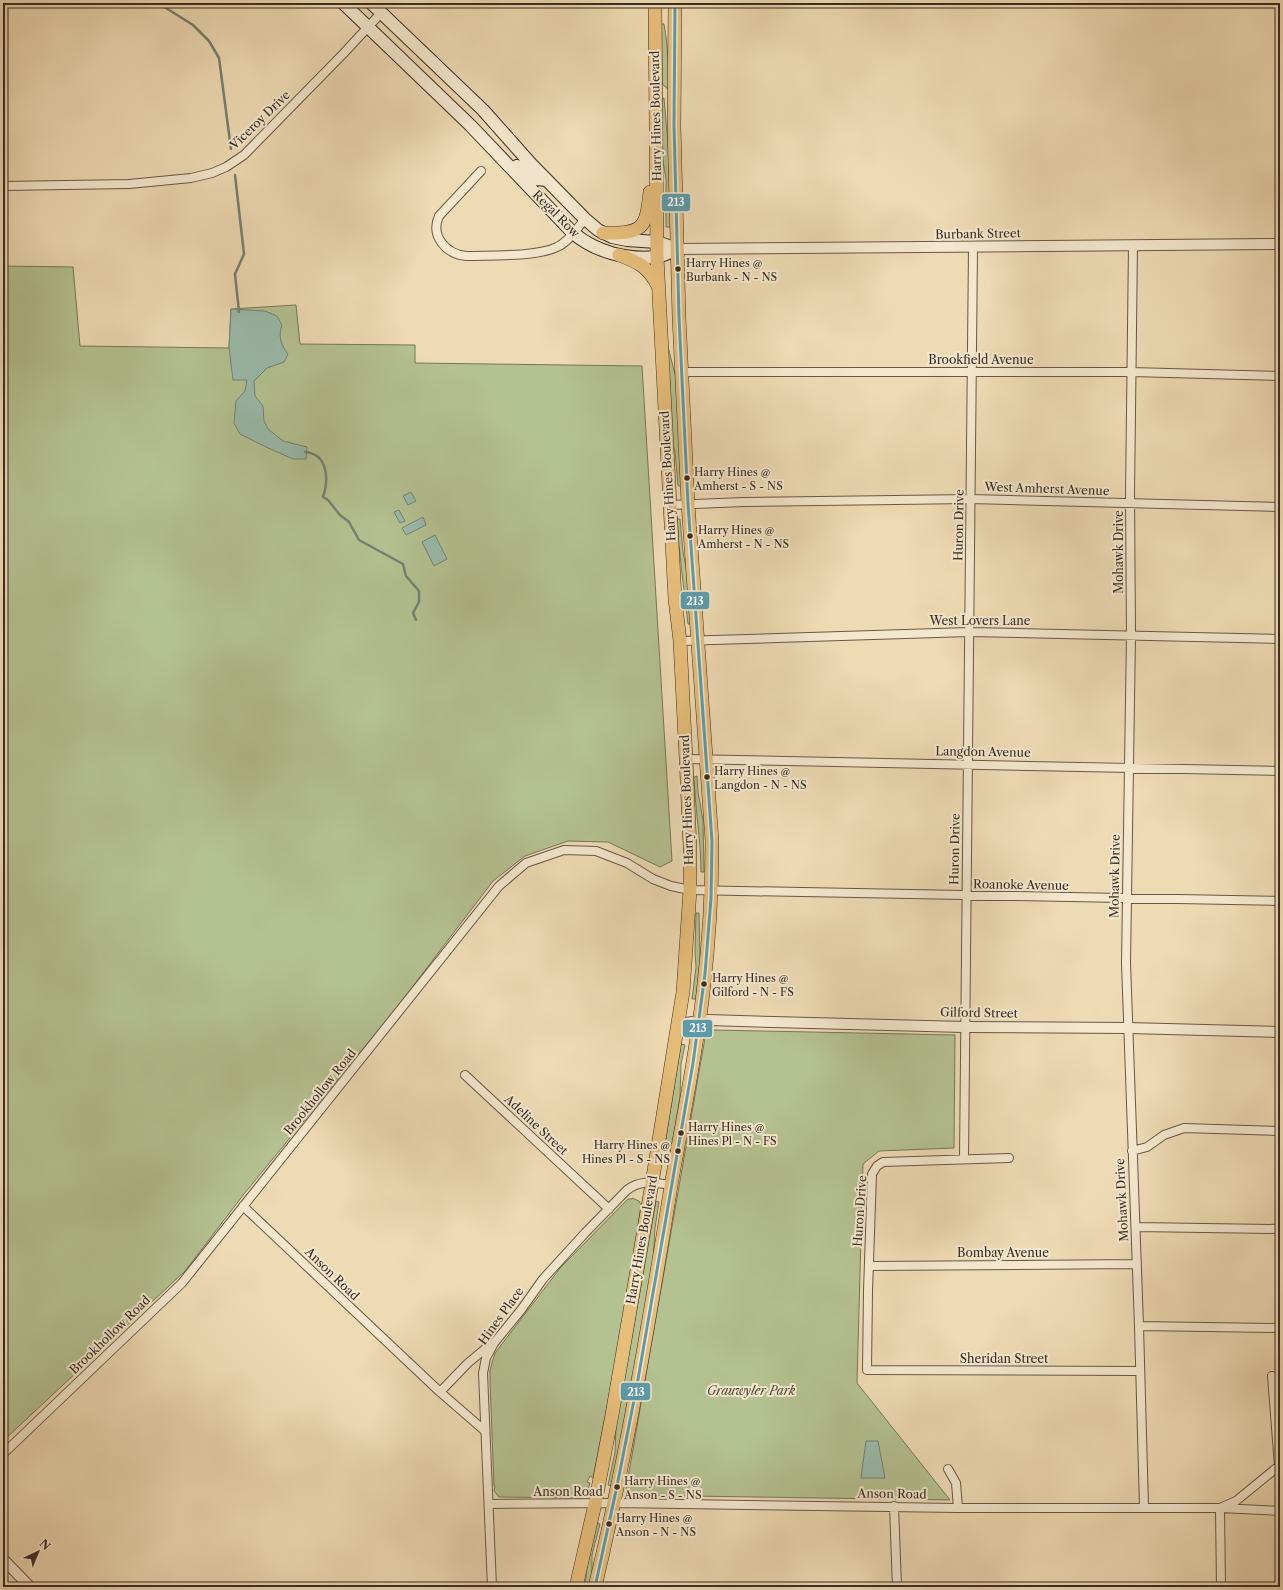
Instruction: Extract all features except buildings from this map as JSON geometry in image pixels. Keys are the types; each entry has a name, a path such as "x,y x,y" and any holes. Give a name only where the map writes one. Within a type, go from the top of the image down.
{"main road":[{"name":"Regal Row","path":"343,3 450,106 573,233 584,242 596,249 619,255 657,257 677,249"},
{"name":"Regal Row","path":"371,3 493,121 585,219 603,233 612,237 627,240 657,242 677,249"},
{"path":"655,6 675,6"},
{"name":"Harry Hines Boulevard","path":"576,1587 595,1504 652,1183 678,1024 686,962 690,890 690,847 680,641 670,505 657,257 655,6"},
{"name":"Harry Hines Boulevard","path":"595,1587 634,1403 672,1185 706,972 711,890 712,841 688,504 681,372 674,125 675,6"},
{"path":"656,90 664,92 668,98 669,116 674,125"},
{"path":"450,106 464,92"},
{"path":"497,154 508,158 528,175 536,179 547,180"},
{"path":"603,233 632,232 644,222 648,211 652,175 657,159"},
{"path":"619,255 640,264 649,272 659,288"}],"street":[{"name":"Viceroy Drive","path":"3,186 129,184 191,178 212,173 226,167 244,155 381,13"},
{"path":"481,171 439,216 436,222 437,235 442,244 447,250 457,255 466,256 532,253 558,247 564,243 585,219"},
{"name":"Burbank Street","path":"677,249 1280,244"},
{"name":"Mohawk Drive","path":"1133,245 1131,372 1131,635 1126,963 1136,1227 1144,1507"},
{"name":"Huron Drive","path":"867,1370 872,1174 876,1166 883,1162 964,1159 964,1026 970,632 973,247"},
{"name":"Brookfield Avenue","path":"681,372 1131,372 1280,376"},
{"name":"West Amherst Avenue","path":"670,505 728,502 971,499 1280,507"},
{"name":"West Lovers Lane","path":"680,641 970,632 1280,639"},
{"name":"Langdon Avenue","path":"686,759 1280,771"},
{"name":"Brookhollow Road","path":"3,1454 182,1283 500,886 526,863 564,850 596,851 627,863 653,879 671,886 690,890"},
{"name":"Roanoke Avenue","path":"690,890 1280,901"},
{"name":"Gilford Street","path":"678,1024 708,1020 1280,1032"},
{"name":"Adeline Street","path":"464,1075 609,1209"},
{"path":"1132,1150 1147,1148 1164,1135 1184,1128 1280,1131"},
{"path":"964,1159 1009,1158"},
{"name":"Hines Place","path":"492,1587 483,1373 486,1358 494,1343 556,1263 634,1185 652,1183 672,1185"},
{"name":"Anson Road","path":"243,1206 440,1392 485,1431"},
{"path":"1136,1227 1280,1229"},
{"name":"Bombay Avenue","path":"869,1266 1137,1264"},
{"path":"1139,1326 1280,1328"},
{"path":"440,1392 468,1363 494,1343"},
{"name":"Sheridan Street","path":"867,1370 1140,1371"},
{"path":"1272,1376 1280,1465"},
{"name":"Anson Road","path":"489,1504 614,1503 958,1508 1220,1508 1236,1501 1280,1465"},
{"path":"948,1469 956,1483 958,1508"},
{"path":"894,1506 897,1587"},
{"path":"1220,1587 1220,1508 1280,1511"},
{"path":"3,1558 30,1587"}],"green space":[{"path":"661,24 664,24 666,41 668,89 662,84"},
{"path":"661,98 664,98 668,144 671,227 666,227 666,179 662,155"},
{"path":"3,266 73,267 80,346 229,348 231,309 296,305 300,344 415,345 415,363 642,366 672,861 660,867 608,842 568,841 525,856 493,881 394,1011 244,1194 185,1271 3,1441"},
{"path":"668,347 676,378 683,486 678,486 675,452 671,437"},
{"path":"677,519 680,519 683,552 688,577 691,624 688,624"},
{"path":"697,776 703,820 704,872 701,872 694,777"},
{"path":"696,913 699,913 700,960 696,999 692,999 696,967"},
{"name":"Grauwyler Park","path":"714,1030 955,1035 954,1148 879,1151 863,1164 857,1383 950,1500 625,1495 705,1038"},
{"path":"681,1044 685,1045 681,1064 680,1097 669,1163 662,1162"},
{"path":"632,1198 639,1201 641,1205 636,1239 625,1308 593,1478 590,1476 587,1482 590,1483 588,1491 582,1496 582,1498 499,1497 494,1491 490,1381 490,1370 495,1353 561,1267 628,1199"},
{"path":"656,1201 659,1202 647,1303 612,1486 608,1485 615,1452 616,1426"},
{"path":"596,1523 600,1524 592,1555 592,1573 589,1587 585,1587 587,1567"}],"shaded area":[{"path":"231,309 265,311 277,316 282,325 280,333 281,340 288,354 284,362 267,368 254,381 255,396 263,406 264,421 268,429 283,441 307,447 306,459 293,459 240,434 234,423 236,401 245,391 247,380 233,380 229,348"},
{"path":"411,492 416,501 408,505 403,496"},
{"path":"399,510 405,521 400,523 394,512"},
{"path":"423,517 426,525 406,535 402,528"},
{"path":"435,535 447,559 434,566 422,542"},
{"path":"866,1441 878,1441 885,1478 861,1478"}],"waterway":[{"path":"158,3 193,25 209,41 219,58 231,149"},
{"path":"235,175 244,254 235,274 239,312"},
{"path":"305,452 313,454 322,462 326,475 323,497 328,500 340,515 349,522 359,540 403,564 406,576 419,591 419,602 413,613 416,620"}],"transit line":[{"name":"213","path":"595,1587 637,1385 693,1063 705,974 711,898 712,841 688,504 679,317 674,125 675,3"}],"place":[{"name":"Harry Hines @ Burbank - N - NS","path":"678,269"},
{"name":"Harry Hines @ Amherst - S - NS","path":"687,478"},
{"name":"Harry Hines @ Amherst - N - NS","path":"690,536"},
{"name":"Harry Hines @ Langdon - N - NS","path":"707,777"},
{"name":"Harry Hines @ Gilford - N - FS","path":"704,984"},
{"name":"Harry Hines @ Hines Pl - N - FS","path":"681,1133"},
{"name":"Harry Hines @ Hines Pl - S - NS","path":"678,1151"},
{"name":"Harry Hines @ Anson - S - NS","path":"617,1487"},
{"name":"Harry Hines @ Anson - N - NS","path":"609,1524"}]}
